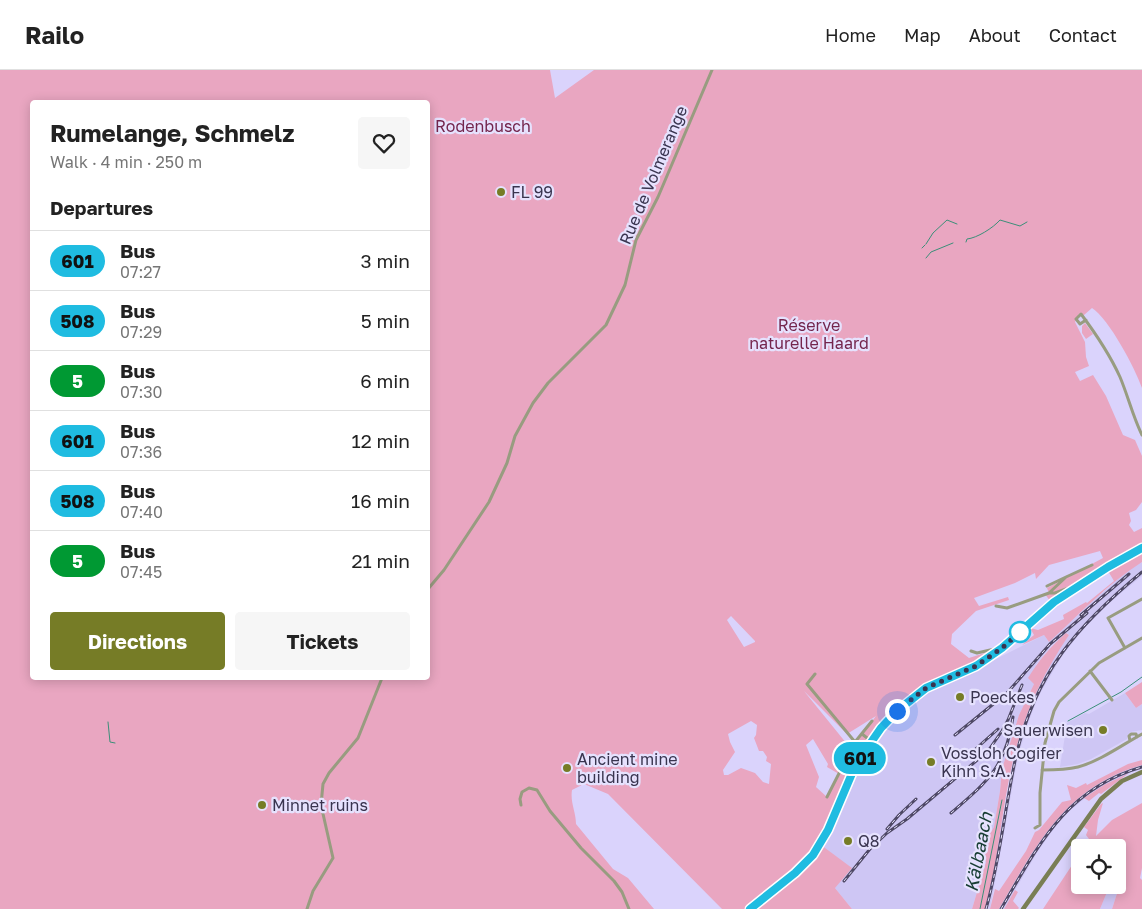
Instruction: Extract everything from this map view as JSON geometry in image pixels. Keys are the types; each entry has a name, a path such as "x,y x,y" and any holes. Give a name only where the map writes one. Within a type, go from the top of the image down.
{"main road":[{"path":"750,909 795,873 821,845 856,764 871,741 897,711 926,688 976,666 1002,648 1046,608 1142,548"},
{"path":"1023,909 1101,799 1122,781 1142,772"}],"street":[{"name":"Rue de Volmerange","path":"430,587 444,570 490,502 507,463 515,436 533,404 548,384 606,325 625,285 636,240 658,197 712,70"},
{"path":"1086,320 1080,324 1077,322 1081,314 1086,320 1106,350 1119,376 1142,435"},
{"path":"1047,586 1092,565"},
{"path":"1049,593 1066,577"},
{"path":"996,606 1007,608 1049,593 1066,589 1070,592"},
{"path":"1125,648 1108,618 1142,599"},
{"path":"1035,828 1042,821 1040,806 1042,770 1045,743 1054,711 1060,702 1099,663 1142,638"},
{"path":"971,651 977,653 1002,648"},
{"path":"1090,671 1112,700"},
{"path":"815,674 807,684 855,742"},
{"path":"306,909 313,891 333,858 321,805 323,784 328,773 358,738 381,680"},
{"path":"827,797 855,742 872,721"},
{"path":"861,734 871,741"},
{"path":"1042,770 1061,770 1078,767 1091,762 1140,735"},
{"path":"521,805 522,792 529,788 537,790 550,811 581,848 614,881 622,892 629,909"}],"shaded area":[{"path":"1142,562 1142,576 1110,602 1083,629 1062,656 1038,697 1018,757 990,909 985,909 1017,745 1034,695 1057,652 1069,635 1067,633 1052,645 1036,665 1034,684 1019,715 1002,769 994,827 979,853 986,862 972,909 852,909 835,888 821,845 848,778 871,741 916,695 978,668 1044,635 1049,642 1097,597 1130,569"},
{"name":"Sauerwisen","path":"1125,693 1136,708 1142,704 1142,730 1130,732 1127,739 1091,759 1078,764 1060,767 1067,723 1085,713 1089,714"},
{"path":"1142,765 1142,769 1129,773 1094,791 1063,816 1038,851 1004,909 999,909 1035,848 1048,829 1070,805 1102,782 1121,772"},
{"path":"1106,894 1117,894 1112,909 1100,909"}],"green space":[{"name":"Réserve naturelle Haard","path":"0,70 550,70 555,98 594,70 1142,70 1142,388 1128,357 1113,333 1106,322 1092,308 1084,315 1079,314 1075,322 1085,342 1089,366 1075,372 1080,381 1093,375 1106,396 1123,435 1135,440 1142,456 1142,502 1136,510 1129,513 1131,521 1129,525 1134,532 1142,528 1142,543 1050,601 1045,594 1049,593 1047,588 1103,558 1100,551 1049,565 1036,579 1035,573 1015,583 974,598 979,606 1008,597 1009,600 976,611 952,634 951,644 969,658 994,650 976,666 926,689 897,711 856,764 821,845 852,868 835,888 852,909 722,909 608,794 584,784 572,790 576,824 613,869 628,878 654,909 0,909","holes":["731,616 755,641 755,642 744,647 727,620","804,691 847,734 876,716 851,749","751,721 757,725 754,738 759,751 763,751 767,757 766,761 771,764 769,784 763,782 755,773 741,768 728,775 724,775 723,770 735,752 728,734","813,739 828,764 827,767 839,774 827,797 816,787 819,777 806,745"]},
{"path":"1085,323 1093,334 1086,339 1082,333 1082,326"},
{"path":"1142,548 1142,562 1105,590 1049,642 1044,635 1022,645 1034,635 1030,628 1038,630 1064,619 1063,615 1087,603 1114,581 1108,571 1134,556 1133,553"},
{"path":"1066,633 1069,635 1038,688 1017,745 985,909 972,909 986,862 979,853 994,827 1002,769 1019,715 1034,684 1028,678 1036,665"},
{"path":"1142,682 1142,704 1136,708 1125,693"},
{"path":"1142,760 1142,765 1115,775 1092,788 1073,803 1040,841 999,909 990,909 995,889 999,891 1026,851 1035,832 1039,830 1062,802 1071,800 1067,785 1076,788 1086,783 1087,785 1128,764"},
{"path":"1129,773 1089,801 1084,798 1104,785"},
{"path":"1103,803 1096,836 1112,820 1142,803 1142,868 1140,878 1142,880 1142,909 1112,909 1117,894 1126,894 1126,839 1089,839 1086,835 1088,830 1084,827"},
{"path":"1071,867 1071,894 1106,894 1100,909 1043,909"},
{"path":"1015,890 1018,892 1013,901 1019,908 1004,909"}],"waterway":[{"path":"926,244 933,233 947,220 957,224"},
{"path":"966,242 967,239 985,232 1000,220 1020,226 1027,222"},
{"path":"926,258 931,252 953,243"},
{"path":"922,248 925,245"},
{"name":"Kälbaach","path":"1068,721 1121,692 1142,677"},
{"path":"108,722 110,742 115,743"},
{"name":"Kälbaach","path":"980,909 1002,800"}],"railway":[{"path":"986,909 995,871 1016,756 1024,726 1035,699 1062,653 1079,632 1142,572"},
{"path":"1081,615 1129,574"},
{"path":"955,735 1007,693 1050,644 1087,613"},
{"path":"870,849 988,751 1008,720 1022,685"},
{"path":"951,813 975,792 993,772 1005,749 1013,717"},
{"path":"970,754 998,729"},
{"path":"1001,909 1042,842 1073,805 1115,777 1142,767"},
{"path":"887,829 916,799"},
{"path":"844,881 874,844"}],"bus line":[{"name":"601","path":"750,909 795,873 821,845 848,778 871,741 897,711 926,688 976,666 1002,648 1054,602 1108,567 1142,548"}],"place":[{"name":"FL 99","path":"501,192"},
{"name":"Poeckes","path":"960,697"},
{"name":"Sauerwisen","path":"1103,730"},
{"name":"Vossloh Cogifer Kihn S.A.","path":"931,762"},
{"name":"Ancient mine building","path":"567,768"},
{"name":"Minnet ruins","path":"262,805"},
{"name":"Q8","path":"848,841"}],"route":[{"path":"897,711 926,688 976,666 1002,648 1022,630 1020,632"}],"park label":[{"name":"Rodenbusch","path":"483,126"}]}
